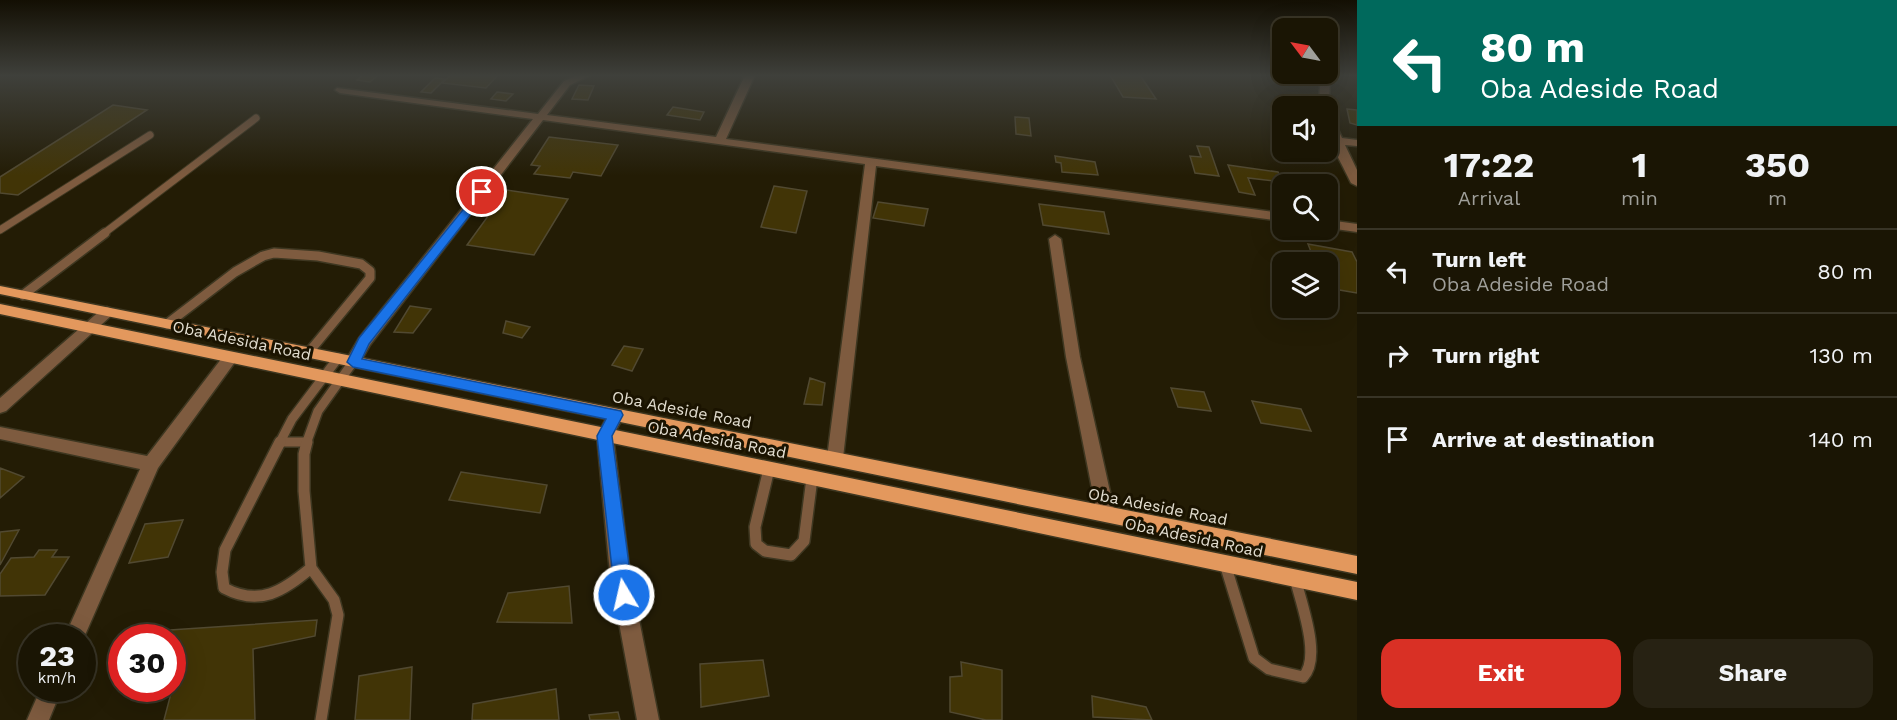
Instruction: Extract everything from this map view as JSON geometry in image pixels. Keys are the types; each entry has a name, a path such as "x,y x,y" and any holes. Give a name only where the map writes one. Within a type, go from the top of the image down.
{"main road":[{"name":"Oba Adeside Road","path":"0,290 1357,564"},
{"name":"Oba Adesida Road","path":"0,309 1357,591"}],"street":[{"path":"479,109 871,160 1272,217"},
{"path":"346,360 364,342 548,109"},
{"path":"720,141 735,109"},
{"path":"1338,141 1357,143"},
{"path":"1338,145 1357,183"},
{"path":"835,458 871,160"},
{"path":"1338,225 1357,228"},
{"path":"1055,239 1073,357 1106,514"},
{"path":"0,407 107,312"},
{"path":"80,624 151,464 230,358"},
{"path":"616,415 605,436 620,574 648,720"},
{"path":"0,433 151,464"},
{"path":"38,720 46,702"}],"lane":[{"path":"23,295 256,118"},
{"path":"0,230 150,135"},
{"path":"167,324 246,265 271,253 285,252 361,264 370,271 369,278 309,352"},
{"path":"311,568 294,582 258,599 237,597 224,588 222,572 225,550 292,419 346,360"},
{"path":"321,720 338,615 334,600 311,568 304,490 307,442 330,379 346,360"},
{"path":"280,442 307,442"},
{"path":"769,469 755,527 756,544 765,550 791,555 804,541 812,477"},
{"path":"1225,564 1254,658 1269,669 1303,677 1310,670 1312,656 1295,578"}],"building":[{"path":"107,109 147,110 18,195 0,193 0,177"},
{"path":"672,109 704,112 700,120 667,115"},
{"path":"1347,109 1357,110 1357,125 1350,123"},
{"path":"1015,117 1029,118 1031,136 1016,134"},
{"path":"549,137 618,145 601,176 573,172 570,178 534,174 540,166 531,165"},
{"path":"1197,146 1209,147 1219,176 1195,173 1190,156 1201,157"},
{"path":"1055,156 1095,162 1098,175 1062,172 1061,163 1056,162"},
{"path":"1228,165 1279,174 1272,174 1272,181 1248,178 1255,195 1239,192"},
{"path":"774,186 807,191 796,233 761,227"},
{"path":"507,190 568,199 534,255 467,245"},
{"path":"878,202 928,209 924,226 873,218"},
{"path":"1039,204 1104,212 1109,234 1043,225"},
{"path":"1308,244 1352,252 1357,262 1357,293 1338,290 1338,252 1311,252"},
{"path":"410,306 431,309 413,333 394,332"},
{"path":"506,321 530,327 522,338 503,333"},
{"path":"624,346 643,349 632,371 612,365"},
{"path":"810,378 825,383 822,405 804,404"},
{"path":"1171,388 1204,392 1211,411 1178,407"},
{"path":"1252,401 1301,409 1311,431 1261,423"},
{"path":"0,468 24,477 0,498"},
{"path":"461,472 547,485 540,513 449,500"},
{"path":"183,520 168,557 129,563 145,524"},
{"path":"19,530 0,565 0,532"},
{"path":"39,550 57,550 52,557 69,557 45,595 0,596 0,574 11,558 34,557"},
{"path":"569,586 572,623 497,622 508,593"},
{"path":"317,620 315,636 253,649 255,720 164,720 169,702 186,702 186,629"},
{"path":"763,660 769,696 701,707 700,664"},
{"path":"961,662 1002,670 1002,720 986,720 950,712 950,677 962,676"},
{"path":"412,667 410,720 355,720 359,676"},
{"path":"556,689 559,720 472,720 473,704"},
{"path":"1092,696 1146,707 1152,720 1093,717"},
{"path":"618,712 620,720 590,720 589,715"}],"route":[{"path":"482,192 364,342 353,362 616,415 605,436 624,595"}]}
